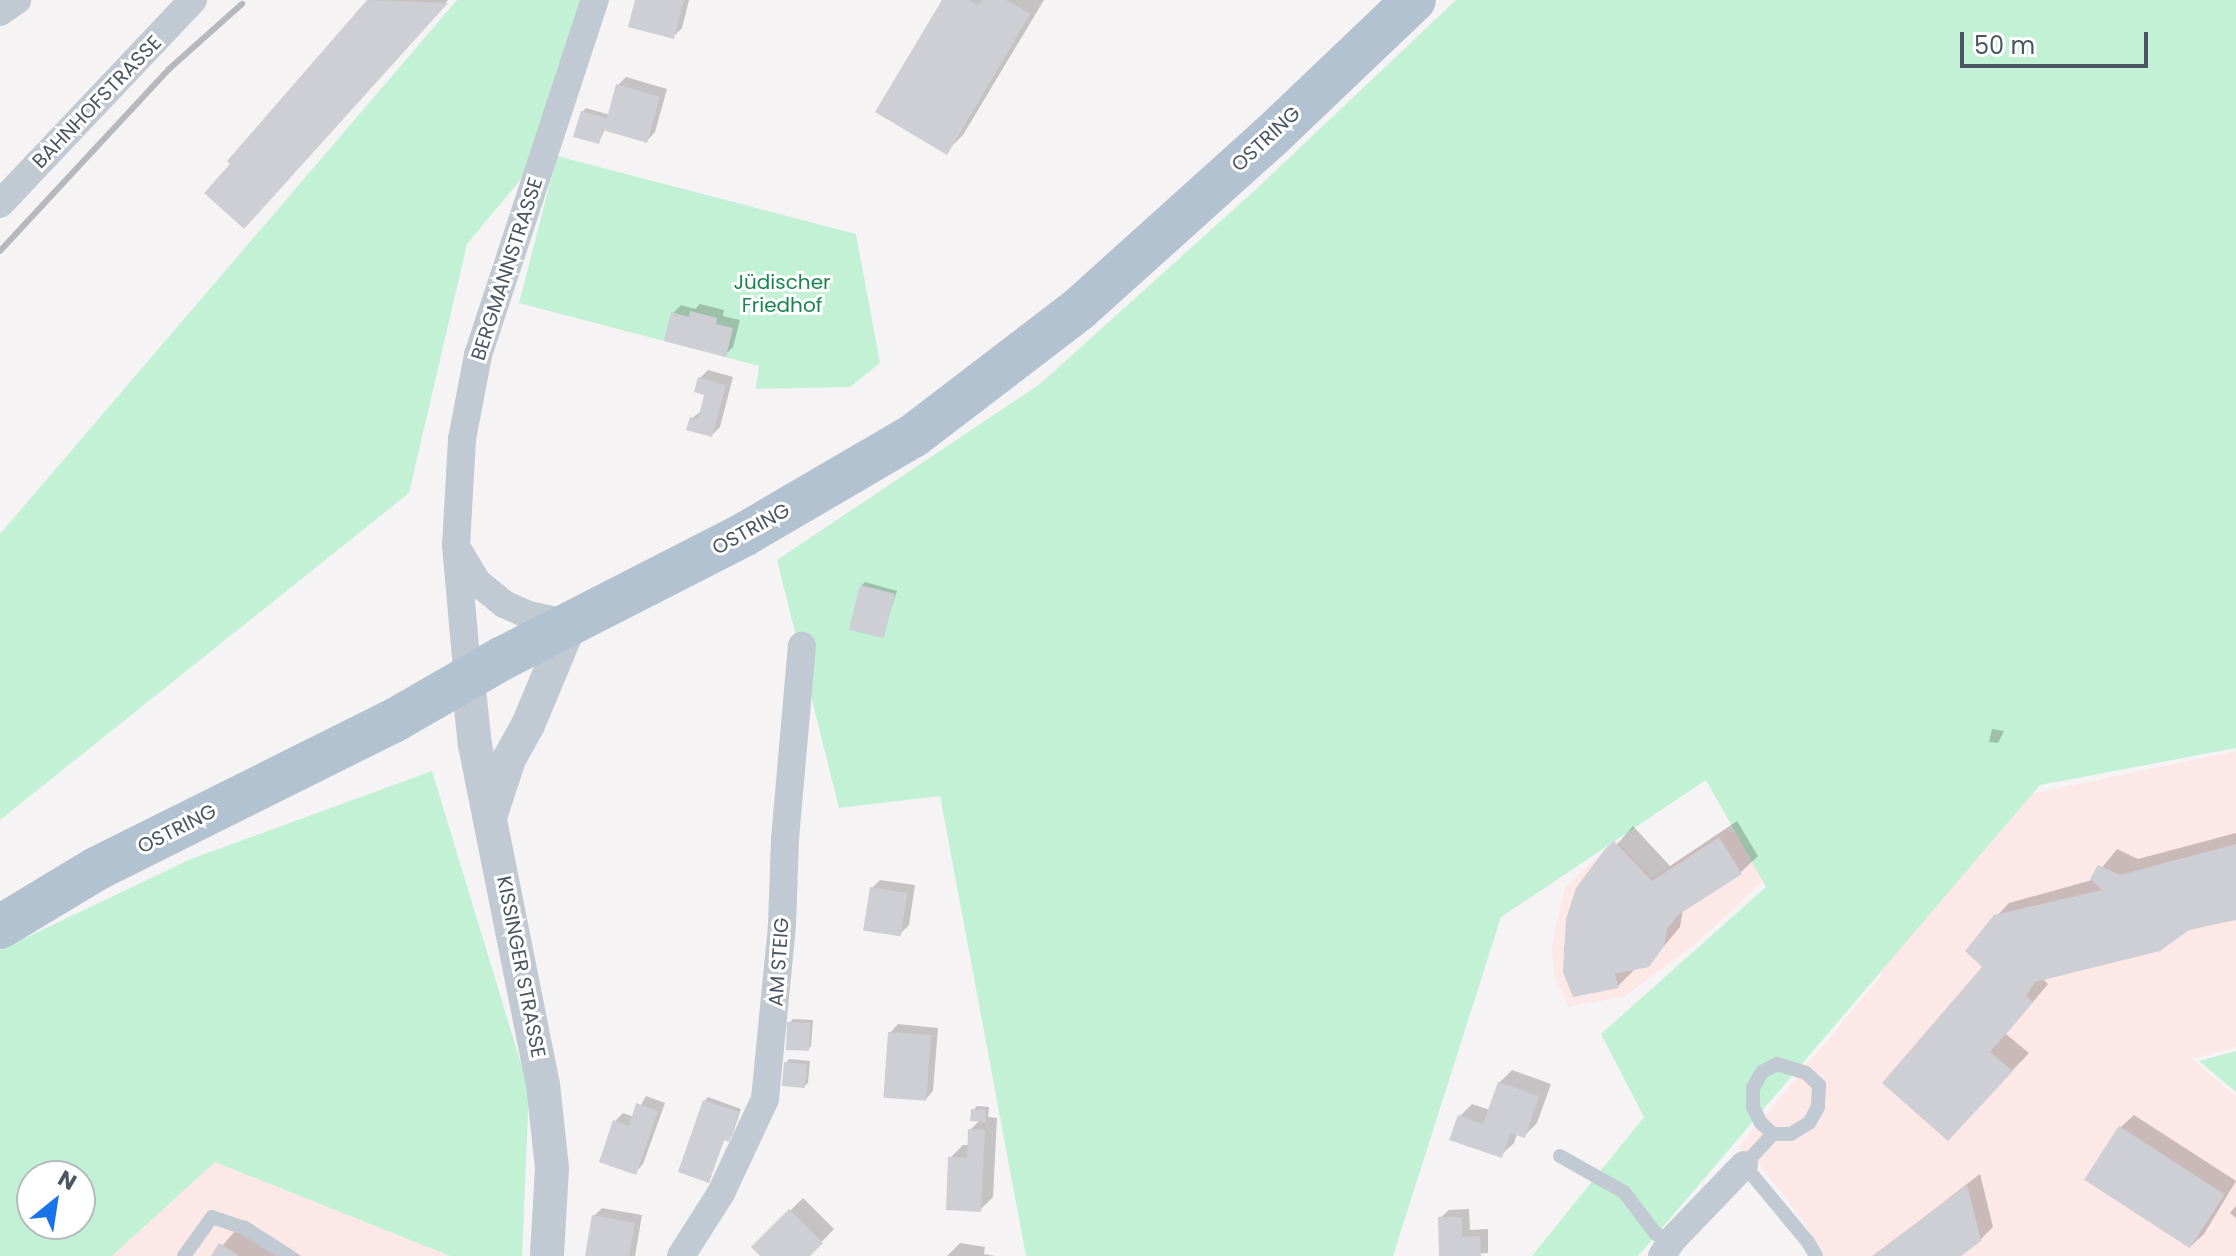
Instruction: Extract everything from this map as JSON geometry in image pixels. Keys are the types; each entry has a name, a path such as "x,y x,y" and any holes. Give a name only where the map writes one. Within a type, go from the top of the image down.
{"main road":[{"name":"OSTRING","path":"0,927 96,869 468,680 745,534 913,436 1079,309 1269,138 1414,0"}],"street":[{"path":"0,12 17,0"},
{"name":"BAHNHOFSTRASSE","path":"0,204 193,0"},
{"name":"BERGMANNSTRASSE","path":"468,680 456,546 462,439 478,355 595,0"},
{"path":"456,546 477,582 504,604 529,615 570,624 528,725 509,759 491,815"},
{"name":"AM STEIG","path":"681,1256 721,1193 765,1099 780,955 785,831 802,646"},
{"name":"KISSINGER STRASSE","path":"468,680 475,745 543,1084 552,1168 547,1256"},
{"path":"1667,1248 1744,1165"}],"lane":[{"path":"1773,1134 1761,1123 1753,1107 1753,1088 1762,1072 1777,1064 1806,1073 1819,1085 1818,1107 1809,1123 1791,1134 1773,1134 1744,1165 1808,1242 1816,1256"},
{"path":"1560,1156 1624,1192 1667,1248"},
{"path":"184,1256 212,1217 246,1229 289,1256"}],"shaded area":[{"path":"2236,751 2236,1047 2192,1059 2236,1096 2236,1256 1821,1256 1806,1225 1757,1161 1739,1147 1881,976 1886,955 1766,878 1693,946 1625,996 1568,1007 1554,973 1552,945 1565,887 1616,840 1652,878 1727,829 1767,849"},
{"path":"215,1162 450,1256 112,1256"}],"green space":[{"path":"457,0 582,0 526,173 467,244 409,493 0,820 0,534"},
{"path":"1456,0 2236,0 2236,748 2040,785 1638,1256 1532,1256 1644,1117 1601,1034 1766,887 1706,780 1501,917 1393,1256 1026,1256 940,796 839,808 777,560 1040,384 1253,192"},
{"name":"Jüdischer Friedhof","path":"557,156 856,234 880,363 850,387 756,389 759,366 519,303"},
{"path":"432,771 529,1090 522,1256 450,1256 215,1162 112,1256 0,1256 0,950 191,859"},
{"path":"2236,1051 2236,1092 2199,1061"}],"building":[{"path":"367,0 448,3 244,229 204,193 230,164 227,161"},
{"path":"635,0 684,0 674,39 628,27"},
{"path":"942,0 969,0 978,5 982,0 1006,0 1030,14 947,155 875,112"},
{"path":"616,84 660,97 647,143 603,130 599,144 573,137 581,111 607,118"},
{"path":"690,311 717,318 716,324 733,328 726,357 664,341 671,312 689,317"},
{"path":"698,377 726,385 712,437 686,430 690,417 698,419 704,395 694,392"},
{"path":"860,585 895,594 884,638 849,630"},
{"path":"1719,837 1742,874 1678,915 1667,929 1664,946 1649,967 1615,974 1619,988 1573,997 1563,972 1566,919 1576,888 1606,848 1614,841 1652,881"},
{"path":"2236,844 2236,920 2189,930 2160,951 2035,982 2026,996 2033,1002 1990,1052 2013,1071 1948,1141 1882,1083 1982,967 1965,951 1994,915 2102,890 2090,879 2098,865 2120,875"},
{"path":"870,887 908,893 901,936 863,930"},
{"path":"787,1022 810,1023 809,1051 786,1050"},
{"path":"888,1032 931,1035 926,1101 883,1098"},
{"path":"784,1062 807,1064 805,1088 782,1086"},
{"path":"1498,1082 1539,1096 1525,1138 1510,1133 1502,1158 1449,1140 1458,1115 1483,1124"},
{"path":"703,1100 739,1112 729,1142 724,1140 709,1183 678,1172"},
{"path":"636,1103 658,1111 636,1175 599,1162 613,1120 629,1126"},
{"path":"971,1109 986,1110 985,1122 970,1121"},
{"path":"2119,1126 2225,1195 2190,1248 2084,1180"},
{"path":"968,1129 985,1130 981,1212 946,1210 948,1157 967,1158"},
{"path":"1967,1185 1981,1241 1961,1256 1872,1256"},
{"path":"789,1209 823,1243 810,1256 760,1256 751,1247"},
{"path":"592,1215 635,1223 629,1256 585,1256"},
{"path":"1438,1217 1462,1217 1462,1237 1480,1236 1481,1256 1439,1256"},
{"path":"219,1243 239,1256 211,1256"}],"railway":[{"path":"0,251 169,69 242,4"}]}
